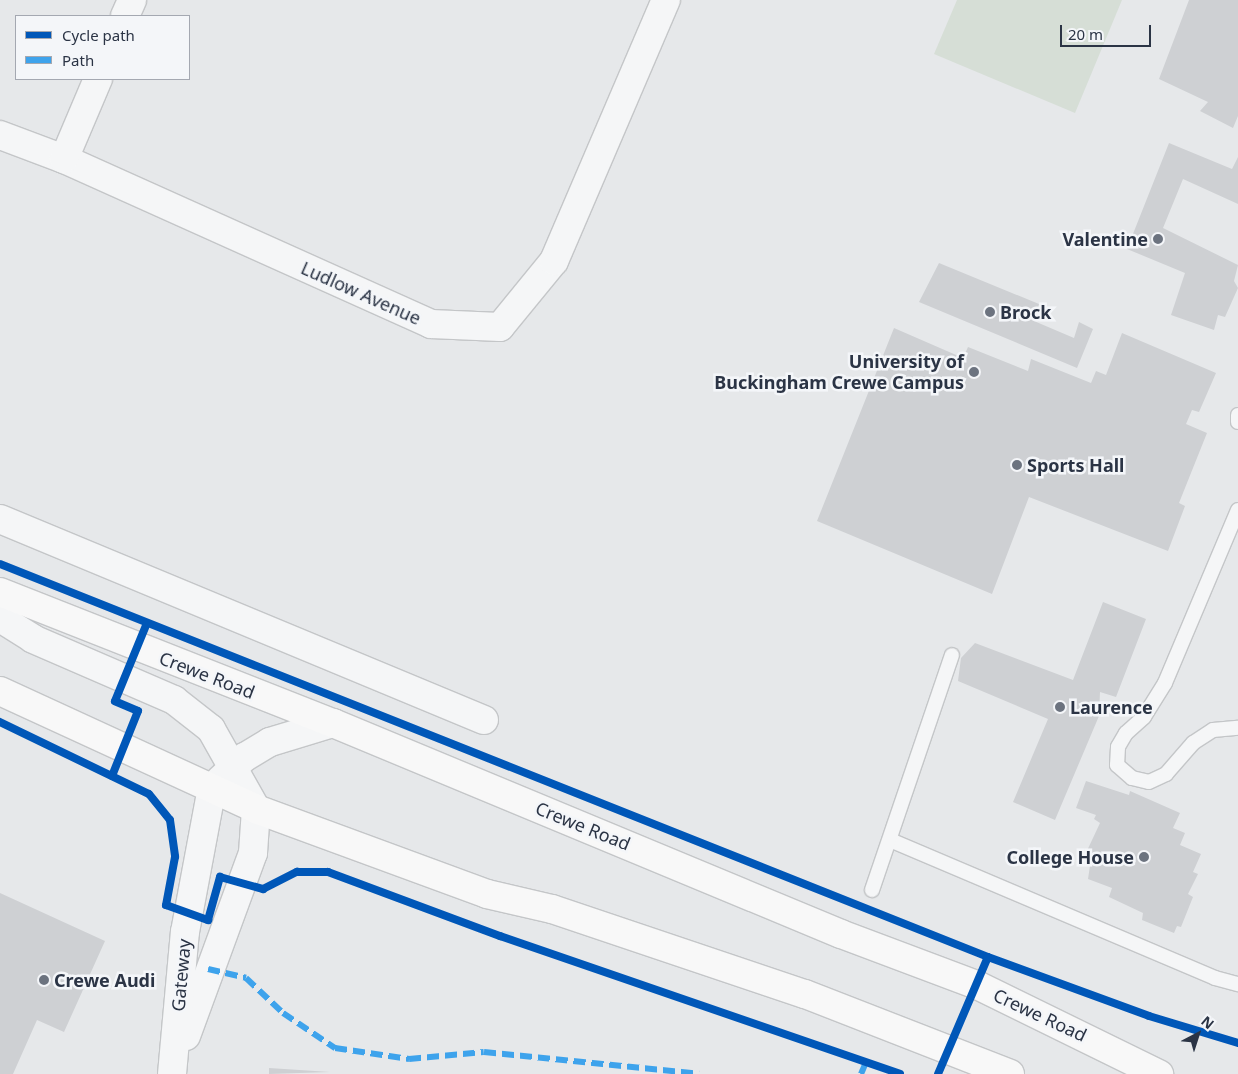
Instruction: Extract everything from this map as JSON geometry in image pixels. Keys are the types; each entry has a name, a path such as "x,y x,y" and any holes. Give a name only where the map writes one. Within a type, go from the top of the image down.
{"main road":[{"name":"Crewe Road","path":"0,592 333,722 841,934 977,985 1159,1074"},
{"path":"0,691 256,809 487,894 552,909 805,994 1010,1074"}],"street":[{"path":"125,15 132,0"},
{"name":"Ludlow Avenue","path":"0,135 64,159 431,324 500,327 554,261 666,0"},
{"path":"64,159 98,80"},
{"path":"0,519 484,720"},
{"path":"0,618 33,640 174,700 211,729 256,809"},
{"path":"212,788 234,767 270,742 333,722"},
{"name":"Gateway","path":"173,1074 185,932 212,788"},
{"name":"Gateway","path":"173,1074 208,969 253,852 256,809"}],"lane":[{"path":"1238,415 1238,422"},
{"path":"1238,510 1165,683 1144,717 1126,733 1118,747 1117,765 1132,778 1149,782 1166,774 1193,743 1213,730 1238,728"},
{"path":"872,890 952,655"},
{"path":"890,840 1215,978 1238,984"}],"shaded area":[{"path":"957,0 1122,0 1075,113 934,54"}],"building":[{"path":"1189,0 1238,0 1238,116 1233,128 1200,111 1208,102 1159,79"},
{"name":"Valentine","path":"1169,143 1232,169 1238,157 1238,204 1183,179 1163,228 1238,265 1234,281 1238,288 1225,317 1218,315 1214,330 1171,315 1185,273 1127,249"},
{"name":"Brock","path":"939,263 1039,304 1034,321 1074,338 1079,322 1093,329 1077,368 919,302"},
{"name":"Sports Hall","path":"894,328 963,358 968,347 1028,371 1031,359 1091,383 1096,371 1106,375 1122,333 1216,373 1199,412 1192,410 1186,424 1207,433 1179,503 1185,506 1168,551 1029,497 992,594 817,521"},
{"name":"Laurence","path":"1103,602 1146,619 1116,697 1100,692 1099,716 1055,820 1013,802 1048,719 958,681 961,658 975,643 1073,680"},
{"name":"College House","path":"1086,781 1129,795 1130,791 1180,813 1173,828 1185,833 1180,845 1201,854 1193,872 1198,874 1188,894 1193,897 1181,927 1177,926 1174,933 1142,920 1143,913 1109,897 1112,888 1088,879 1091,859 1085,855 1100,823 1094,819 1096,815 1076,808"},
{"name":"Crewe Audi","path":"0,893 105,941 64,1032 37,1020 13,1074 0,1074"},
{"path":"269,1068 330,1072 269,1074"}],"marked path":[{"path":"208,969 246,978 283,1013 335,1048 409,1059 484,1052 699,1074"},
{"path":"861,1074 866,1062"}],"cycle path":[{"path":"0,564 988,957 1149,1016 1238,1043"},
{"path":"112,776 138,711 115,701 147,623"},
{"path":"0,722 149,794 170,820 175,857 166,905 208,920 220,877 263,889 297,872 328,872 500,936 900,1074"},
{"path":"938,1074 988,957"}],"place":[{"name":"Valentine","path":"1158,239"},
{"name":"Brock","path":"990,312"},
{"name":"University of Buckingham Crewe Campus","path":"974,372"},
{"name":"Sports Hall","path":"1017,465"},
{"name":"Laurence","path":"1060,707"},
{"name":"College House","path":"1144,857"},
{"name":"Crewe Audi","path":"44,980"}]}
